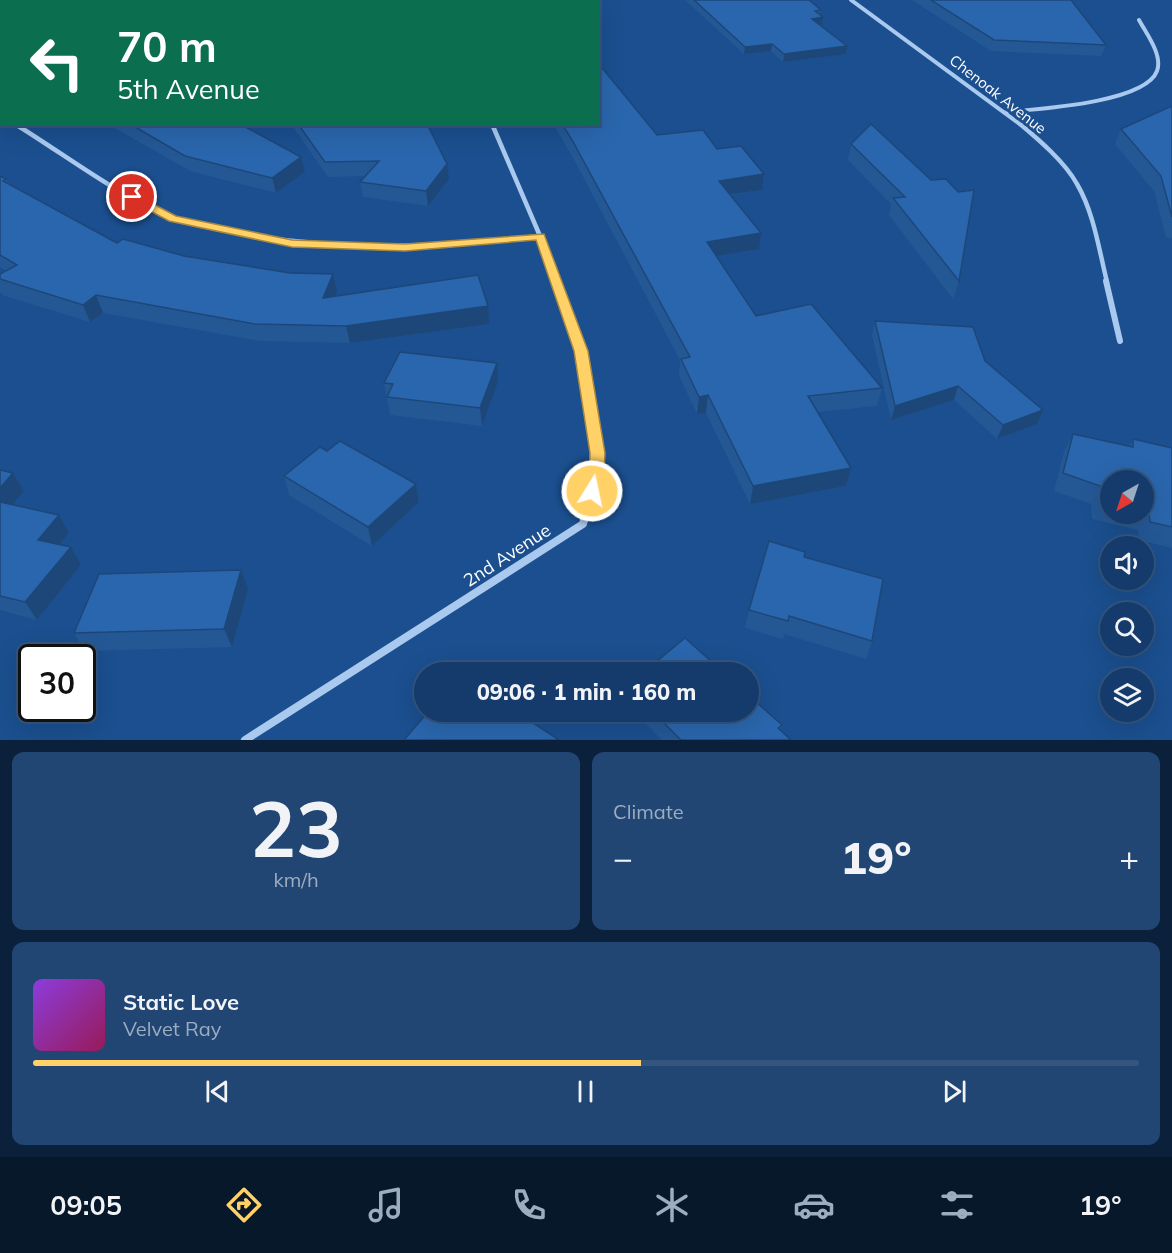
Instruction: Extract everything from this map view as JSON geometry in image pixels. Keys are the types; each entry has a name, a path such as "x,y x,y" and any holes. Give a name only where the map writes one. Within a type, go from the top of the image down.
{"street":[{"name":"Chenoak Avenue","path":"851,0 1006,112 1042,143 1077,183 1093,223 1120,341"},
{"path":"1006,112 1110,98 1136,91 1152,80 1157,70 1157,57 1139,20"},
{"path":"18,126 112,186 173,218 252,237 292,243 405,247 540,236"},
{"name":"2nd Avenue","path":"244,740 583,524 596,474 597,453 581,351 540,236 493,126"}],"building":[{"path":"694,0 809,0 821,10 815,11 823,17 812,19 847,46 784,54 772,44 745,47"},
{"path":"931,0 1071,0 1106,45 994,40"},
{"path":"600,65 657,135 703,130 717,149 741,146 764,174 719,181 761,233 707,242 756,316 811,304 882,388 808,396 851,468 753,486 708,395 699,397 681,359 690,357 563,126 600,126"},
{"path":"1172,106 1172,217 1161,176 1121,129"},
{"path":"871,124 931,180 946,179 958,192 974,190 959,281 893,198 905,197 851,144"},
{"path":"133,126 244,126 301,157 272,178 185,156"},
{"path":"299,126 428,126 447,164 426,191 360,182 379,161 325,162"},
{"path":"0,176 6,179 3,181 117,243 123,239 184,256 290,273 333,274 323,298 478,275 488,306 346,326 255,324 96,295 83,305 0,279 0,274 17,265 0,255"},
{"path":"875,321 973,327 985,361 1043,410 1003,425 958,386 895,406"},
{"path":"400,352 497,363 480,408 387,397 393,384 384,383"},
{"path":"1073,434 1133,447 1133,439 1172,448 1172,527 1154,523 1154,470 1100,470 1100,486 1063,473"},
{"path":"340,441 416,484 368,527 284,476 320,447 327,451"},
{"path":"0,470 13,473 0,488"},
{"path":"0,502 59,515 38,540 71,547 25,602 0,596"},
{"path":"769,541 805,552 804,557 883,579 872,641 789,616 788,621 749,610"},
{"path":"241,570 224,629 74,633 99,574"},
{"path":"685,638 712,662 656,662"},
{"path":"759,705 782,725 778,728 791,740 681,740 663,722 759,722"},
{"path":"419,722 532,722 559,740 404,740"}],"route":[{"path":"132,197 173,218 252,237 292,243 405,247 504,241 540,236 581,351 597,453 592,491"}]}
